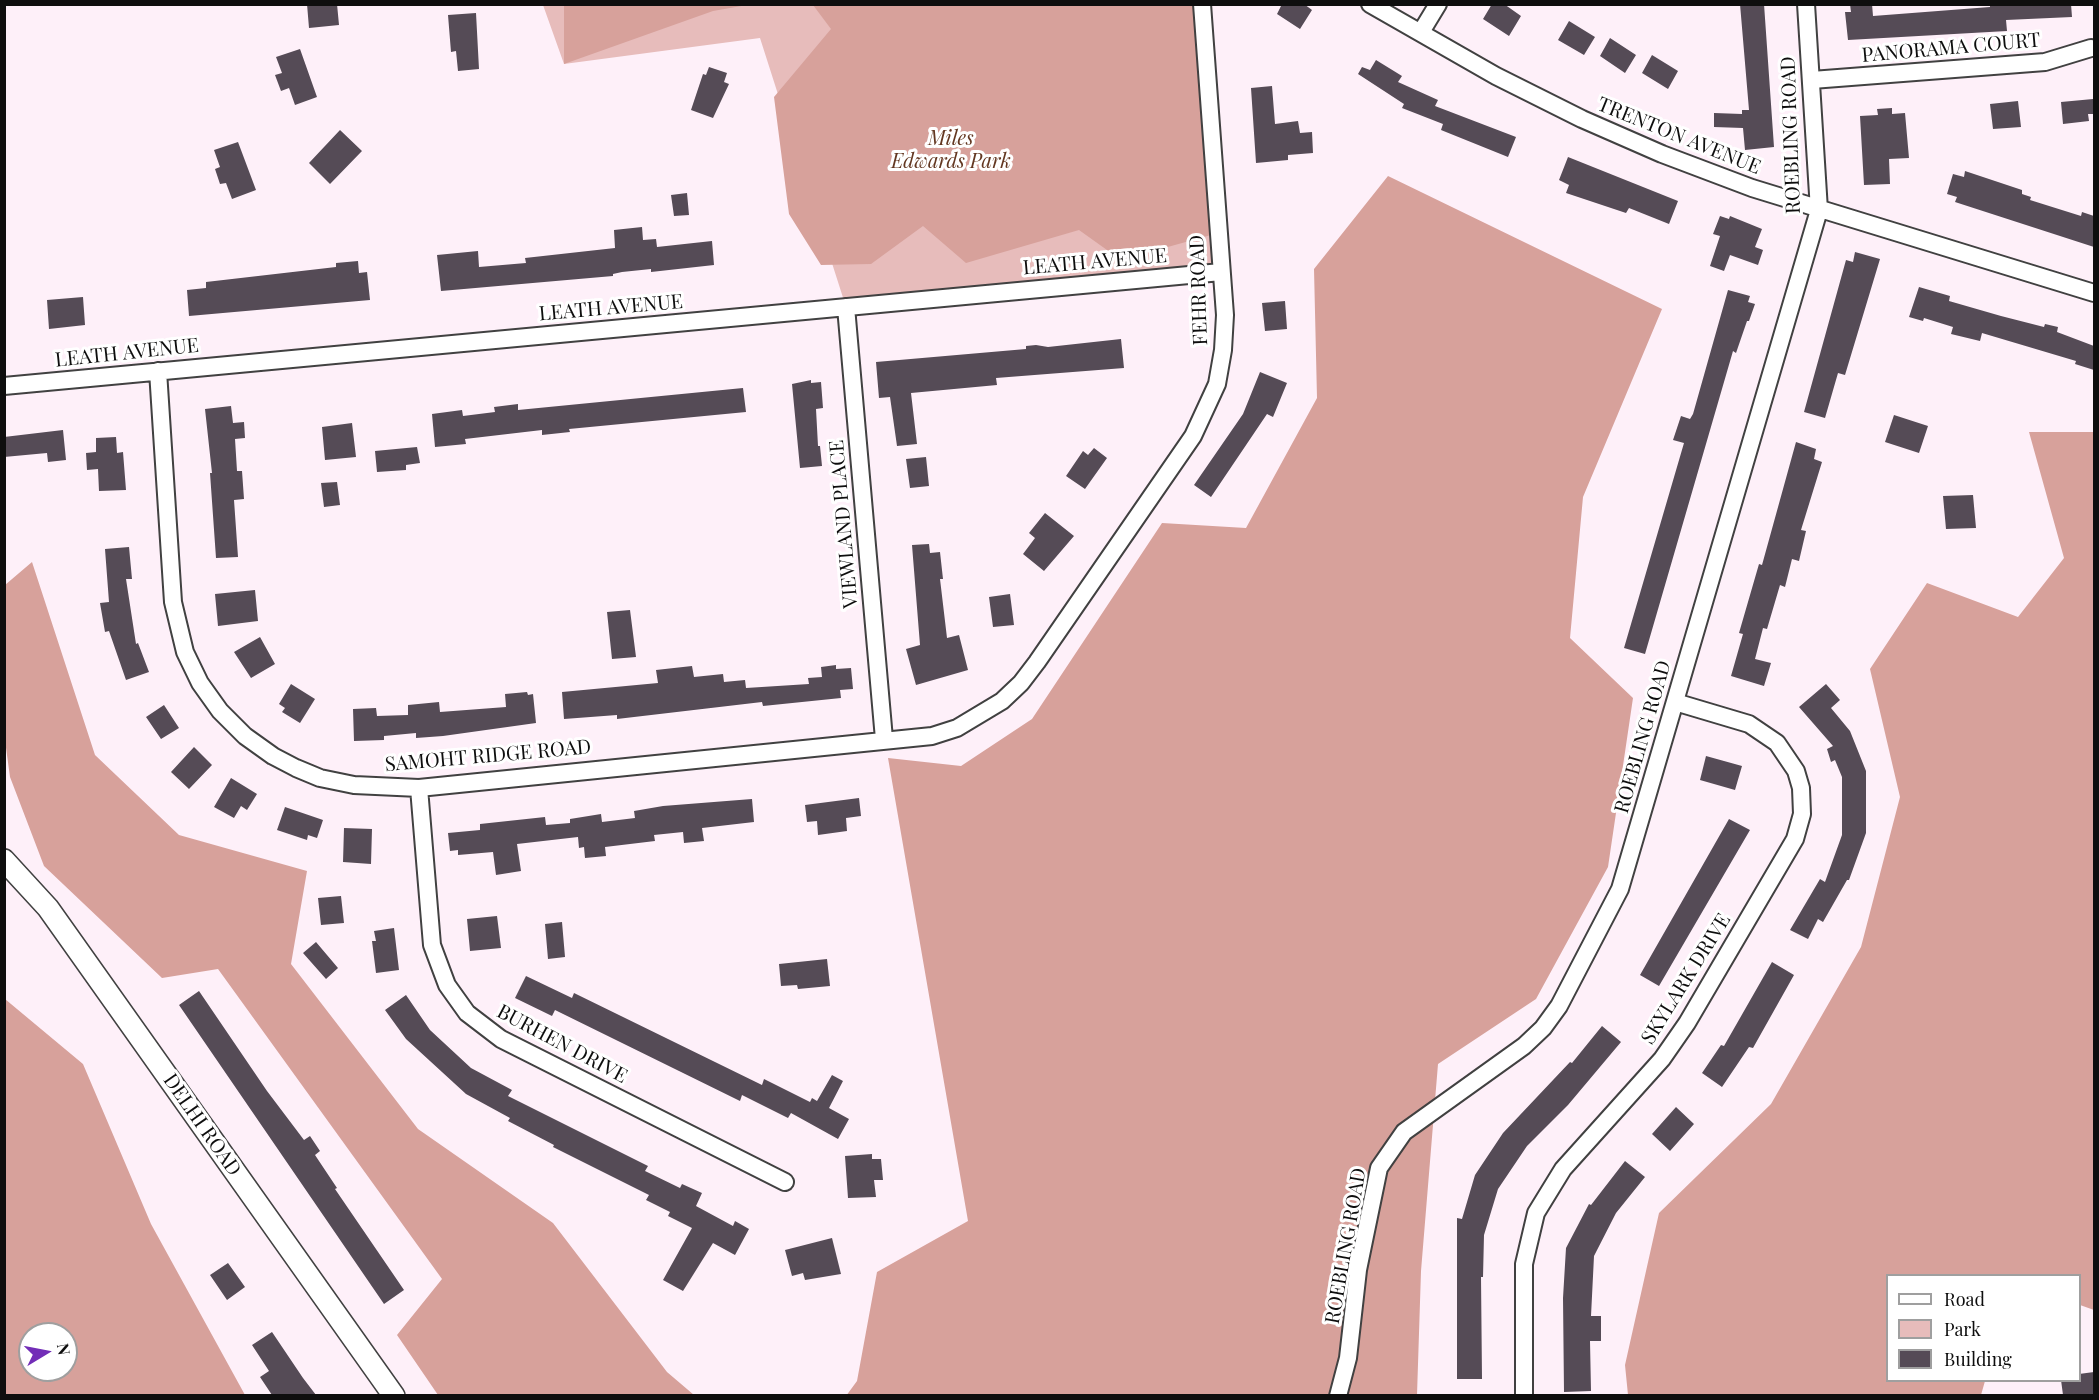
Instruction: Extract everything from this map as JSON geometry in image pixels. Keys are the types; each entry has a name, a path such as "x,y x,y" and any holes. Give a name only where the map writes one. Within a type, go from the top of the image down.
{"street":[{"name":"FEHR ROAD","path":"1076,605 1193,436 1217,384 1224,350 1225,315 1202,4"},
{"name":"TRENTON AVENUE","path":"1370,4 1496,76 1592,124 1662,154 1819,210 2094,293"},
{"path":"1421,32 1438,4"},
{"name":"ROEBLING ROAD","path":"1338,1395 1347,1358 1360,1260 1379,1168 1404,1132 1524,1046 1559,1006 1620,889 1819,210 1806,4"},
{"name":"PANORAMA COURT","path":"1812,80 2046,62 2091,48"},
{"name":"LEATH AVENUE","path":"4,386 1221,272"},
{"name":"VIEWLAND PLACE","path":"846,307 885,739"},
{"name":"SAMOHT RIDGE ROAD","path":"158,371 173,602 185,652 200,683 220,711 244,736 273,756 320,778 354,785 419,788 932,736 981,716 1021,683 1076,605"},
{"name":"SKYLARK DRIVE","path":"1524,1395 1524,1264 1536,1213 1563,1169 1662,1059 1687,1023 1795,839 1802,814 1801,788 1796,771 1777,743 1749,724 1675,702"},
{"name":"BURHEN DRIVE","path":"419,788 432,945 447,985 467,1013 501,1039 785,1182"},
{"name":"DELHI ROAD","path":"4,860 48,908 394,1395"}],"green space":[{"path":"564,4 747,5 713,11 564,64"},
{"name":"Miles Edwards Park","path":"543,5 1202,5 1221,272 846,307 760,38 564,64"},
{"name":"Miles Edwards Park","path":"813,5 1202,5 1218,233 1121,260 1079,230 966,263 923,226 871,264 821,265 789,214 774,97 831,29"},
{"path":"1388,176 1662,309 1583,497 1570,638 1633,698 1608,867 1536,999 1438,1064 1421,1271 1417,1395 846,1396 857,1381 877,1272 968,1221 888,758 961,766 1032,719 1162,523 1246,528 1317,398 1314,269"},
{"path":"2029,432 2094,432 2094,1310 2081,1305 2081,1274 1886,1274 1886,1382 1985,1382 1981,1395 1628,1395 1625,1365 1659,1213 1771,1104 1861,947 1900,797 1870,669 1927,583 2018,617 2064,558"},
{"path":"32,562 95,755 179,835 307,871 291,964 418,1129 553,1223 667,1372 694,1395 438,1395 397,1335 442,1279 218,969 162,978 44,866 10,777 4,733 5,585"},
{"path":"5,999 83,1064 151,1224 245,1395 5,1395"}],"building":[{"path":"307,4 337,4 339,25 309,28"},
{"path":"1282,4 1304,4 1312,10 1300,29 1277,14"},
{"path":"1492,4 1504,4 1521,16 1509,36 1483,19"},
{"path":"1740,4 1764,4 1774,147 1745,150 1743,128 1714,127 1714,113 1742,114 1742,110 1749,110"},
{"path":"1850,4 1872,4 1873,16 1990,7 1990,4 2071,4 2072,17 2006,20 2007,31 1848,40 1845,12 1851,12"},
{"path":"476,13 479,69 458,71 456,51 451,52 448,15"},
{"path":"1569,21 1595,37 1584,55 1558,40"},
{"path":"1610,38 1636,55 1625,73 1600,56"},
{"path":"300,49 317,97 295,105 289,88 281,91 275,75 282,73 276,57"},
{"path":"1652,55 1678,71 1668,89 1642,73"},
{"path":"1376,60 1402,76 1398,82 1438,100 1435,106 1516,137 1508,157 1441,130 1443,124 1402,108 1404,104 1358,74 1362,67 1370,70"},
{"path":"709,67 727,73 724,82 729,84 713,118 691,110 703,74 706,75"},
{"path":"1272,86 1275,124 1298,121 1300,133 1312,132 1313,153 1288,155 1288,160 1256,163 1251,88"},
{"path":"2093,99 2094,114 2088,114 2089,121 2063,124 2061,102"},
{"path":"2018,101 2021,127 1993,129 1990,104"},
{"path":"1892,108 1892,114 1905,113 1909,158 1889,159 1890,184 1864,185 1860,116 1878,115 1877,109"},
{"path":"340,130 362,151 330,184 309,163"},
{"path":"238,142 256,190 232,199 226,183 220,184 215,169 220,167 214,150"},
{"path":"1568,157 1678,201 1669,224 1629,208 1626,213 1566,193 1569,185 1559,180"},
{"path":"1965,171 2022,190 2022,194 2031,197 2030,200 2081,216 2082,212 2094,216 2094,247 1955,202 1957,197 1947,194 1953,174 1964,177"},
{"path":"687,193 689,215 674,216 671,195"},
{"path":"1720,216 1729,219 1730,216 1762,229 1755,247 1763,250 1758,265 1730,255 1724,271 1710,266 1720,236 1713,234"},
{"path":"642,227 643,240 656,239 657,247 712,241 714,265 651,272 651,269 622,272 613,274 613,276 441,291 437,255 478,251 479,267 526,263 525,258 615,248 614,230"},
{"path":"1855,252 1880,259 1845,375 1838,373 1825,418 1804,412 1846,260 1853,262"},
{"path":"358,261 359,273 367,272 370,300 189,316 187,290 206,288 206,282 336,267 336,263"},
{"path":"1919,287 1950,296 1949,301 2001,316 2044,327 2045,324 2058,327 2057,332 2094,346 2094,370 2075,364 2076,361 1982,333 1980,341 1951,334 1953,327 1924,318 1923,321 1909,317"},
{"path":"1728,290 1750,296 1748,302 1755,304 1736,353 1733,351 1645,654 1624,648 1684,443 1673,440 1681,416 1690,419 1693,414"},
{"path":"83,297 85,325 49,329 47,300"},
{"path":"1285,301 1287,329 1265,331 1262,303"},
{"path":"1121,339 1124,368 996,378 997,385 911,393 917,444 897,446 890,397 879,398 876,362 1026,349 1026,346 1036,345 1048,347"},
{"path":"1260,372 1287,383 1273,417 1267,414 1211,497 1194,485 1243,414"},
{"path":"811,380 811,383 821,382 823,408 816,409 818,446 820,446 822,466 800,468 792,384"},
{"path":"743,388 746,412 569,429 570,432 542,435 542,430 465,439 466,444 435,447 432,414 462,410 463,416 495,412 494,407 518,404 518,410"},
{"path":"231,406 233,423 244,422 245,438 235,439 237,471 242,471 244,499 234,500 238,557 216,558 210,473 212,473 205,409"},
{"path":"1894,415 1928,426 1919,453 1885,442"},
{"path":"352,423 356,457 325,460 322,427"},
{"path":"63,430 66,460 48,462 47,453 4,457 4,437"},
{"path":"116,437 117,453 123,452 126,490 99,491 98,469 87,470 86,453 96,452 96,438"},
{"path":"1796,442 1816,449 1814,459 1822,462 1801,530 1806,531 1799,561 1792,559 1785,587 1780,585 1767,629 1763,628 1755,659 1771,663 1764,686 1731,676 1743,634 1739,633 1759,564 1762,565"},
{"path":"417,447 420,463 406,465 406,470 377,472 375,451"},
{"path":"1094,448 1107,458 1085,489 1066,476 1083,451 1088,455"},
{"path":"926,457 929,486 910,488 906,459"},
{"path":"337,482 340,505 324,507 321,483"},
{"path":"1973,495 1976,528 1946,529 1943,496"},
{"path":"1045,513 1074,536 1044,571 1023,554 1035,538 1029,533"},
{"path":"929,544 930,553 940,552 943,579 940,579 947,638 959,635 968,670 916,685 906,649 920,645 912,545"},
{"path":"129,547 132,579 126,579 136,644 138,643 149,672 126,680 109,631 105,632 100,603 109,602 105,549"},
{"path":"255,590 258,621 218,626 215,594"},
{"path":"1010,594 1014,625 993,627 989,597"},
{"path":"630,610 636,657 612,659 607,612"},
{"path":"260,637 275,664 251,678 234,652"},
{"path":"836,665 836,669 851,668 853,689 840,690 841,698 763,706 762,702 617,719 617,715 564,719 562,692 658,683 656,670 692,666 694,677 723,674 724,682 745,680 746,688 809,684 808,678 822,677 821,667"},
{"path":"291,684 315,699 300,723 282,712 285,708 279,704"},
{"path":"1826,684 1840,700 1831,708 1850,731 1866,771 1866,833 1849,880 1823,922 1818,919 1808,939 1790,930 1820,879 1825,882 1842,835 1842,777 1835,760 1831,762 1827,749 1833,746 1799,707"},
{"path":"527,692 528,695 533,694 536,723 443,736 416,738 416,733 384,736 384,740 354,741 353,709 376,708 377,716 408,715 408,705 439,702 440,712 506,707 505,694"},
{"path":"164,705 179,728 161,739 146,717"},
{"path":"194,747 212,765 189,789 171,772"},
{"path":"1706,756 1742,766 1735,790 1700,780"},
{"path":"231,778 257,794 247,810 241,806 234,818 214,807"},
{"path":"859,798 861,816 846,818 847,831 818,835 817,821 807,822 805,805"},
{"path":"752,799 754,822 702,828 704,841 684,843 683,832 654,835 655,841 605,847 606,856 585,858 584,847 579,848 578,837 517,844 521,871 496,875 493,852 458,855 458,850 450,851 448,833 480,830 480,824 545,817 546,825 570,823 570,819 601,814 602,822 635,818 634,811 663,806"},
{"path":"285,807 323,820 317,838 308,835 307,840 277,830"},
{"path":"1729,819 1750,830 1659,986 1640,975"},
{"path":"344,828 372,829 371,864 343,862"},
{"path":"341,896 344,923 321,925 318,898"},
{"path":"497,916 501,948 470,951 467,919"},
{"path":"562,922 565,957 548,959 545,924"},
{"path":"394,928 399,970 376,973 372,941 376,941 374,931"},
{"path":"316,942 338,968 326,979 303,953"},
{"path":"827,959 830,986 798,989 797,985 781,986 779,964"},
{"path":"1772,962 1794,975 1753,1048 1749,1047 1722,1087 1702,1073 1721,1045 1724,1046"},
{"path":"526,976 572,998 574,993 762,1085 764,1079 810,1102 812,1098 817,1101 832,1075 843,1081 829,1108 849,1119 838,1139 791,1113 788,1118 742,1095 740,1101 555,1010 552,1016 515,998"},
{"path":"199,991 267,1091 304,1140 310,1136 320,1151 315,1155 337,1188 335,1189 404,1290 384,1304 179,1005"},
{"path":"406,995 430,1030 471,1068 512,1090 508,1096 648,1166 645,1171 680,1188 682,1184 702,1193 696,1206 733,1226 735,1221 749,1229 735,1255 713,1243 683,1291 663,1280 692,1228 668,1216 670,1212 646,1200 649,1195 553,1147 554,1145 508,1121 510,1118 466,1094 406,1039 385,1010"},
{"path":"1602,1026 1621,1042 1568,1105 1527,1146 1498,1189 1484,1235 1483,1277 1481,1277 1482,1379 1457,1379 1457,1218 1462,1219 1475,1175 1503,1133 1570,1062 1572,1063"},
{"path":"1676,1107 1694,1124 1670,1151 1652,1134"},
{"path":"872,1154 872,1159 881,1159 883,1180 874,1180 876,1197 848,1198 845,1156"},
{"path":"1625,1161 1645,1177 1616,1213 1594,1256 1591,1316 1601,1316 1601,1341 1590,1341 1591,1391 1564,1392 1563,1298 1566,1248 1589,1204 1591,1205"},
{"path":"832,1238 841,1274 805,1280 803,1273 792,1276 785,1250"},
{"path":"228,1263 245,1287 227,1300 210,1275"},
{"path":"272,1332 316,1395 272,1395 260,1377 269,1371 252,1345"},
{"path":"2094,1372 2094,1395 2063,1395 2061,1382 2081,1382 2081,1374"}]}
